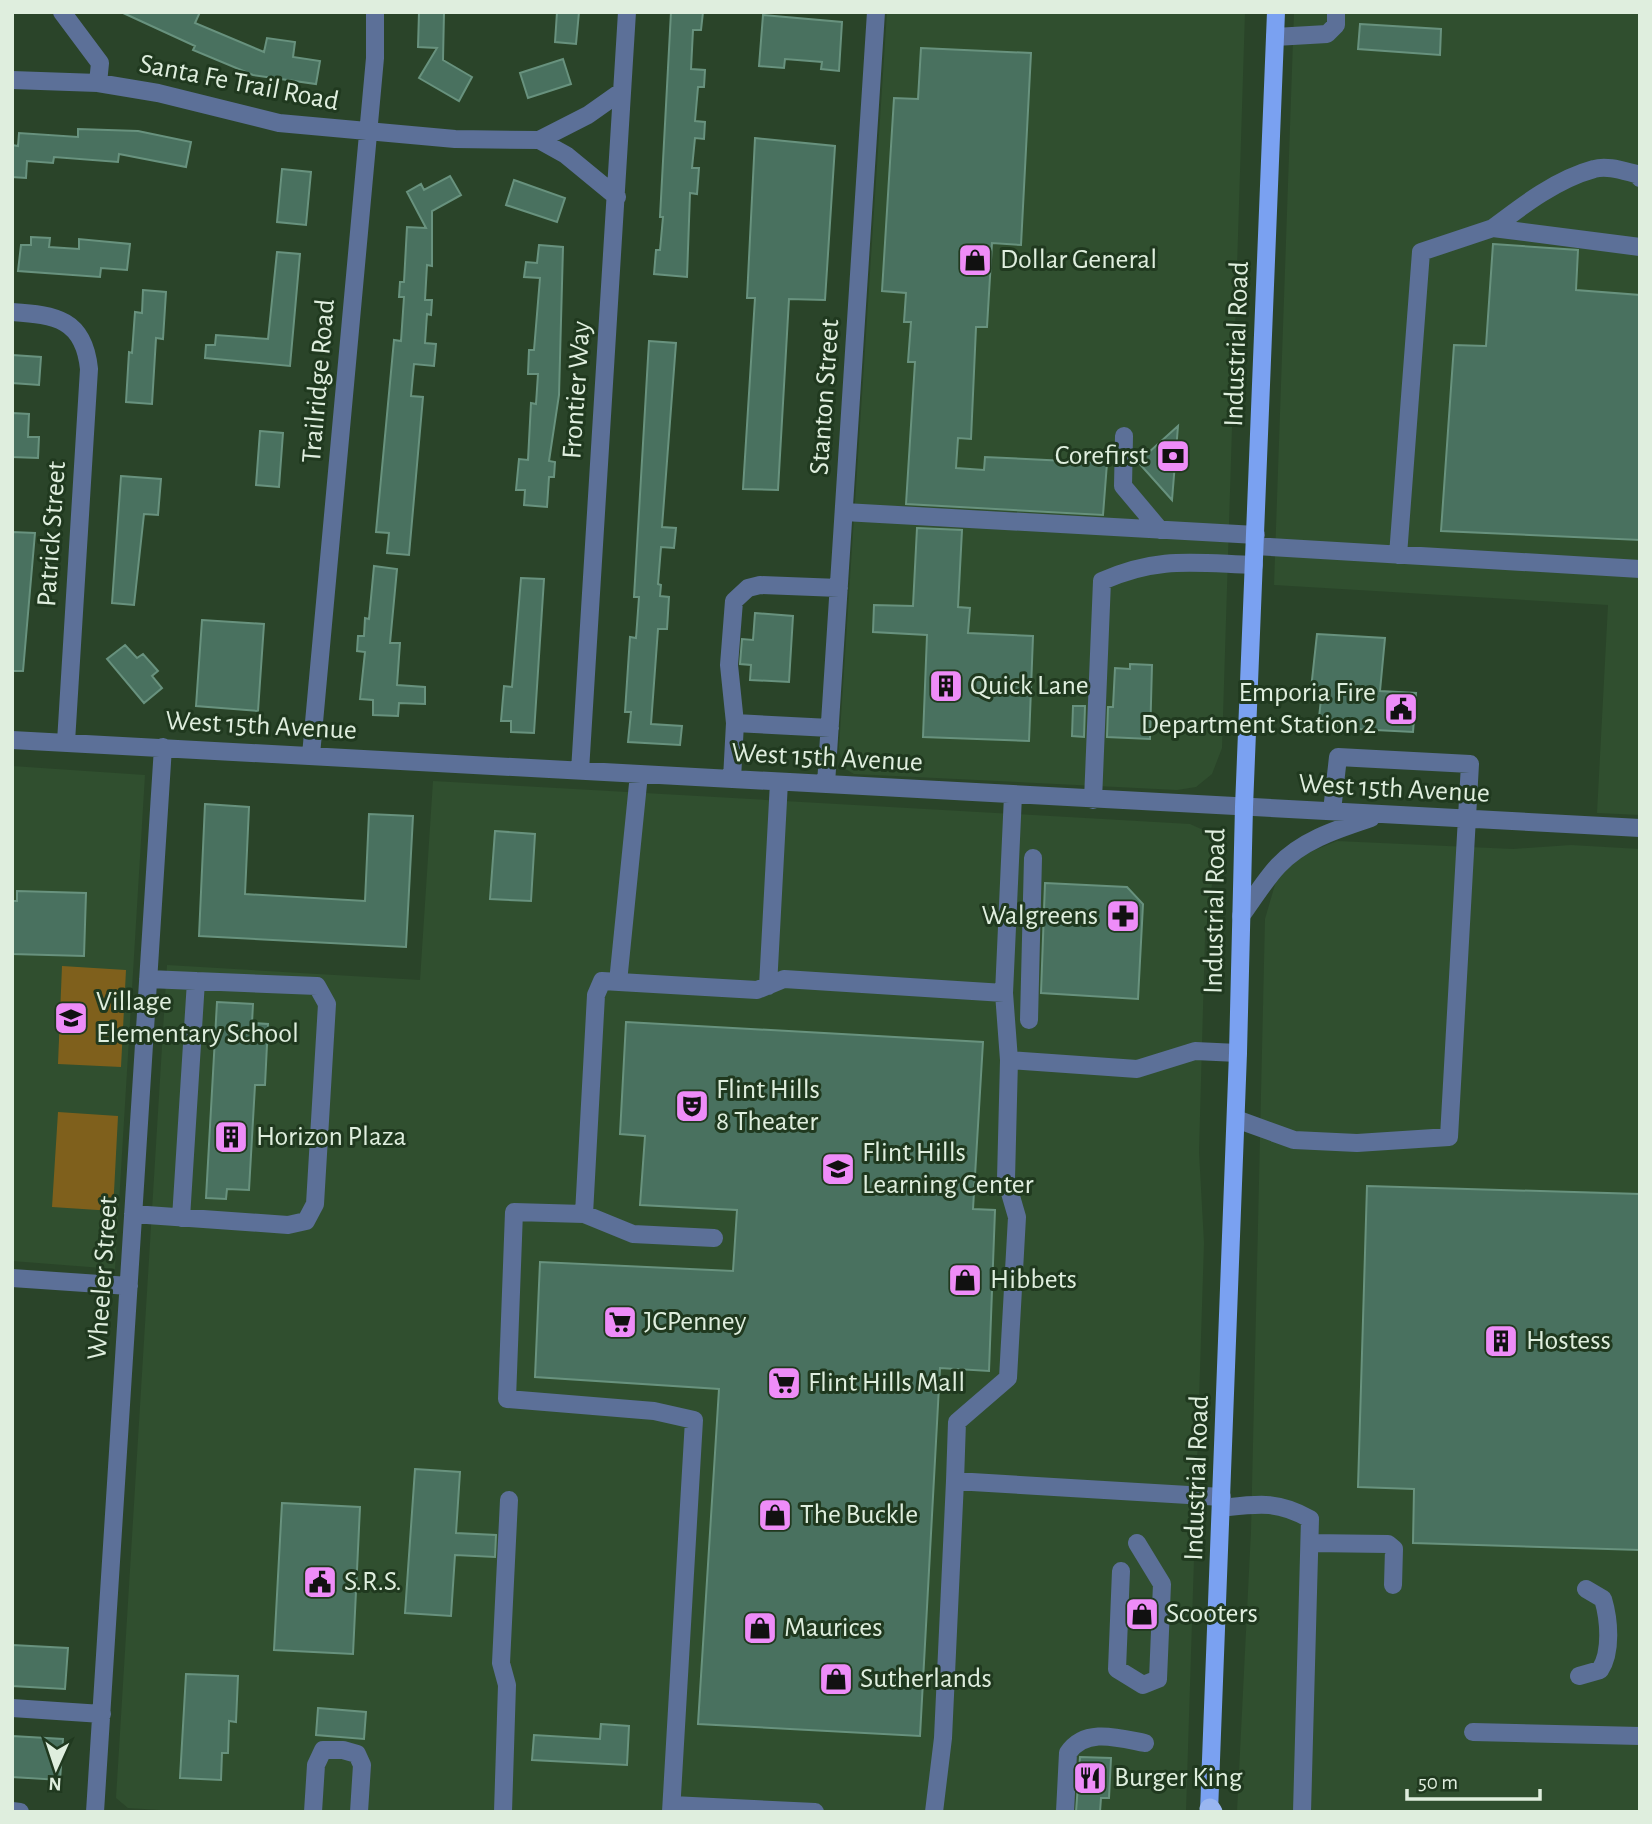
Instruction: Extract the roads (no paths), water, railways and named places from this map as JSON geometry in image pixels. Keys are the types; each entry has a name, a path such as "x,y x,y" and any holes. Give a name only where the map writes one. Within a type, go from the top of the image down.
{"main road":[{"name":"Industrial Road","path":"1210,1811 1236,1119 1244,807 1276,12"}],"street":[{"path":"62,12 100,63 98,83"},
{"name":"Trailridge Road","path":"311,755 369,133 375,58 375,12"},
{"name":"Frontier Way","path":"580,771 627,12"},
{"name":"Stanton Street","path":"826,784 876,12"},
{"path":"1275,37 1327,34 1336,25 1336,12"},
{"name":"Santa Fe Trail Road","path":"12,80 98,83 158,93 279,123 455,139 539,140 566,155 617,197"},
{"name":"Santa Fe Trail Road","path":"539,140 588,114 622,91"},
{"path":"1398,555 1421,252 1493,228 1535,197 1595,169 1616,169 1637,174 1640,178"},
{"path":"1493,228 1640,247"},
{"name":"Patrick Street","path":"12,312 47,314 62,319 77,332 87,348 89,369 66,742"},
{"path":"1124,436 1123,486 1160,530"},
{"path":"844,512 1160,530 1398,555 1640,569"},
{"path":"1093,800 1102,581 1134,567 1169,562 1254,565"},
{"path":"732,779 735,723 729,665 734,601 748,588 760,585 839,587"},
{"path":"735,723 830,728"},
{"name":"West 15th Avenue","path":"12,740 1640,828"},
{"name":"Wheeler Street","path":"95,1812 163,747"},
{"path":"1236,1119 1294,1140 1357,1143 1449,1138 1470,764 1338,757 1332,811"},
{"path":"618,982 639,774"},
{"path":"768,986 779,782"},
{"path":"934,1812 943,1738 957,1422 1008,1378 1017,1217 1006,1180 1009,1060 1004,993 1013,795"},
{"path":"1241,916 1277,867 1292,854 1320,837 1383,814"},
{"path":"1030,1020 1033,858"},
{"path":"133,1214 288,1225 306,1221 315,1204 317,1177 327,1004 317,986 148,979"},
{"path":"584,1214 596,995 602,981 757,990 784,979 1004,993"},
{"path":"181,1218 196,981"},
{"path":"1009,1060 1137,1069 1195,1051 1238,1053"},
{"path":"714,1238 633,1234 584,1214 514,1212 507,1399 653,1410 694,1420 671,1808 816,1812"},
{"path":"12,1278 129,1286"},
{"path":"955,1481 1222,1503 1264,1503 1289,1506 1310,1519 1302,1812"},
{"path":"503,1812 507,1685 501,1663 509,1500"},
{"path":"1121,1571 1117,1669 1143,1685 1158,1679 1162,1584 1137,1543"},
{"path":"1310,1543 1388,1544 1394,1549 1393,1585"},
{"path":"1579,1676 1600,1670 1606,1661 1607,1613 1603,1599 1586,1589"},
{"path":"12,1708 102,1714"},
{"path":"1473,1732 1640,1735"},
{"path":"1065,1812 1068,1753 1073,1746 1090,1737 1145,1743"},
{"path":"313,1812 316,1765 323,1750 343,1749 357,1754 362,1765 359,1812"},
{"path":"12,1811 20,1812"}],"place":[{"name":"Dollar General","path":"975,260"},
{"name":"Corefirst","path":"1173,456"},
{"name":"Quick Lane","path":"946,686"},
{"name":"Emporia Fire Department Station 2","path":"1401,709"},
{"name":"Walgreens","path":"1123,916"},
{"name":"Village Elementary School","path":"71,1018"},
{"name":"Flint Hills 8 Theater","path":"692,1106"},
{"name":"Horizon Plaza","path":"231,1137"},
{"name":"Flint Hills Learning Center","path":"838,1169"},
{"name":"Hibbets","path":"965,1280"},
{"name":"JCPenney","path":"620,1322"},
{"name":"Hostess","path":"1501,1341"},
{"name":"Flint Hills Mall","path":"784,1383"},
{"name":"The Buckle","path":"775,1515"},
{"name":"S.R.S.","path":"320,1582"},
{"name":"Scooters","path":"1142,1614"},
{"name":"Maurices","path":"760,1628"},
{"name":"Sutherlands","path":"836,1679"},
{"name":"Burger King","path":"1090,1778"}]}
